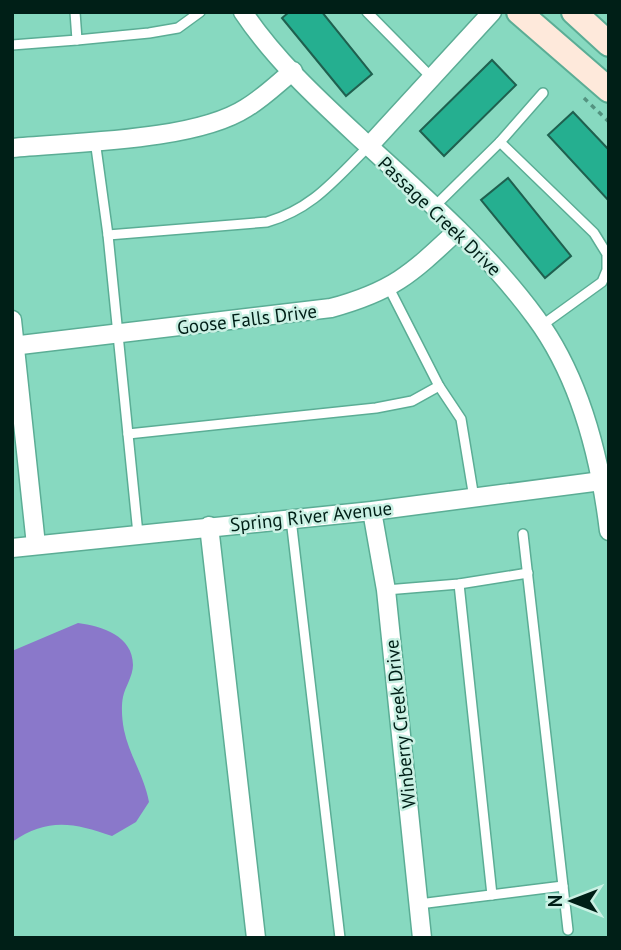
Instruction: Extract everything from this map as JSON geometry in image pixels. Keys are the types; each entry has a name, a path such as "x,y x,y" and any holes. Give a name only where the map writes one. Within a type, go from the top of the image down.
{"main road":[{"path":"519,12 609,90"},
{"path":"574,12 609,44"}],"street":[{"name":"Passage Creek Drive","path":"243,12 293,71 480,250 541,326 575,389 606,480 609,531"},
{"path":"369,146 492,12"},
{"path":"12,148 182,131 220,121 246,109 293,71"},
{"name":"Goose Falls Drive","path":"14,346 331,309 389,288 424,262 458,230"},
{"path":"12,320 19,449 36,545"},
{"name":"Spring River Avenue","path":"12,548 372,511 606,480"},
{"name":"Winberry Creek Drive","path":"372,511 386,590 422,938"},
{"path":"209,526 256,938"}],"lane":[{"path":"75,12 77,40"},
{"path":"12,46 149,33 178,27 200,12"},
{"path":"368,12 433,79"},
{"path":"434,206 500,142 543,93"},
{"path":"96,140 138,534"},
{"path":"500,142 594,233 607,254 607,270 602,282 541,326"},
{"path":"108,235 267,222 292,215 307,207 369,146"},
{"path":"389,288 439,386 461,419 474,498"},
{"path":"128,434 376,408 412,401 439,386"},
{"path":"290,518 340,938"},
{"path":"523,534 568,930"},
{"path":"386,590 459,584 528,573"},
{"path":"459,584 492,895"},
{"path":"419,905 563,886"}],"shaded area":[{"path":"78,623 114,634 128,647 132,655 133,669 122,701 123,722 126,739 149,802 136,822 112,836 85,828 61,825 37,829 12,842 12,651"}],"building":[{"path":"289,12 322,12 372,74 346,96 282,18"},
{"path":"492,60 516,85 444,156 420,131"},
{"path":"573,112 609,150 609,201 548,135"},
{"path":"508,178 571,256 545,278 481,200"}]}
